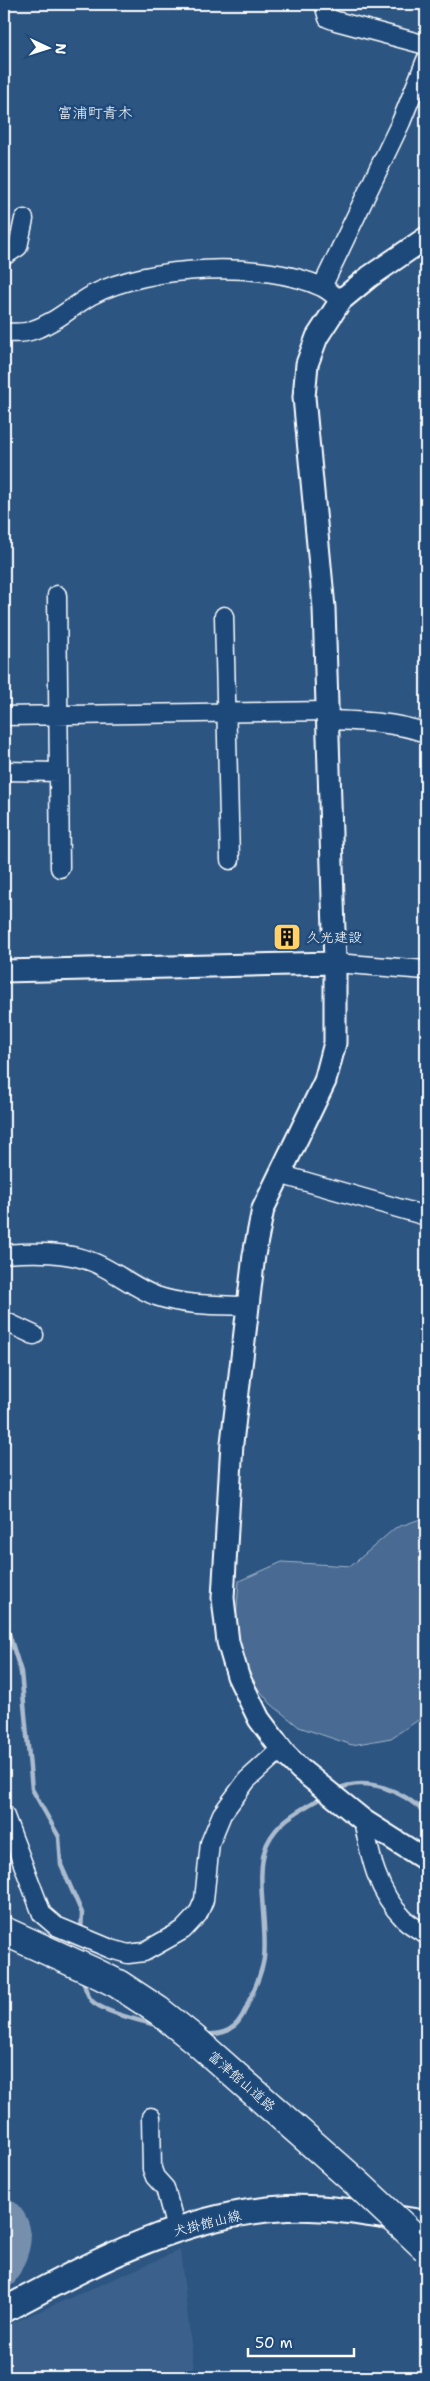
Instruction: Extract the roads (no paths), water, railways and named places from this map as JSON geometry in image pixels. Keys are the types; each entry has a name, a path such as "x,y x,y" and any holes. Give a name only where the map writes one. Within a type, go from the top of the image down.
{"highway":[{"path":"4,1931 35,1944"},
{"path":"4,1938 35,1944"},
{"name":"富津館山道路","path":"35,1944 94,1972 145,2002 194,2039 358,2184 426,2248"}],"main road":[{"name":"犬掛館山線","path":"4,2310 111,2255 176,2229 228,2216 286,2208 306,2208 426,2223"}],"street":[{"path":"324,4 328,18 426,45"},
{"path":"322,287 398,129 426,60"},
{"path":"4,256 18,246 24,219"},
{"path":"426,238 340,300 317,337 307,364 304,397 324,608 336,963 335,1043 325,1081 263,1209 254,1255 232,1443 223,1598 228,1642 238,1676 259,1719 281,1749 300,1769 364,1820 426,1860"},
{"path":"4,333 28,332 51,324 92,295 116,285 171,273 224,269 287,276 322,287 340,300"},
{"path":"57,595 60,868"},
{"path":"224,616 230,860"},
{"path":"4,716 226,712 327,715 408,727 426,733"},
{"path":"4,771 59,772"},
{"path":"4,971 336,963 426,970"},
{"path":"279,1174 426,1216"},
{"path":"4,1254 54,1254 79,1258 95,1263 155,1295 179,1302 248,1306"},
{"path":"4,1321 34,1335"},
{"path":"4,1814 42,1914 56,1926 128,1954 144,1952 183,1930 198,1914 204,1900 210,1844 222,1814 247,1780 281,1749"},
{"path":"364,1820 370,1858 380,1886 404,1920 426,1934"},
{"path":"150,2117 152,2169 155,2177 165,2188 176,2229"}],"waterway":[{"path":"4,1618 21,1672 32,1789 59,1837 61,1865 82,1913 81,1932"},
{"path":"335,1790 360,1784 384,1788 407,1798 426,1814"},
{"path":"205,2034 222,2033 238,2022 246,2009 260,1975 265,1945 261,1884 263,1856 267,1844 272,1835 284,1822 324,1796"},
{"path":"82,1977 88,1995 96,2004 133,2019 159,2026"},
{"path":"4,2210 16,2225 18,2233 16,2250 4,2275"}],"place":[{"name":"久光建設","path":"287,937"}],"district":[{"name":"富浦町青木","path":"95,113"}]}
